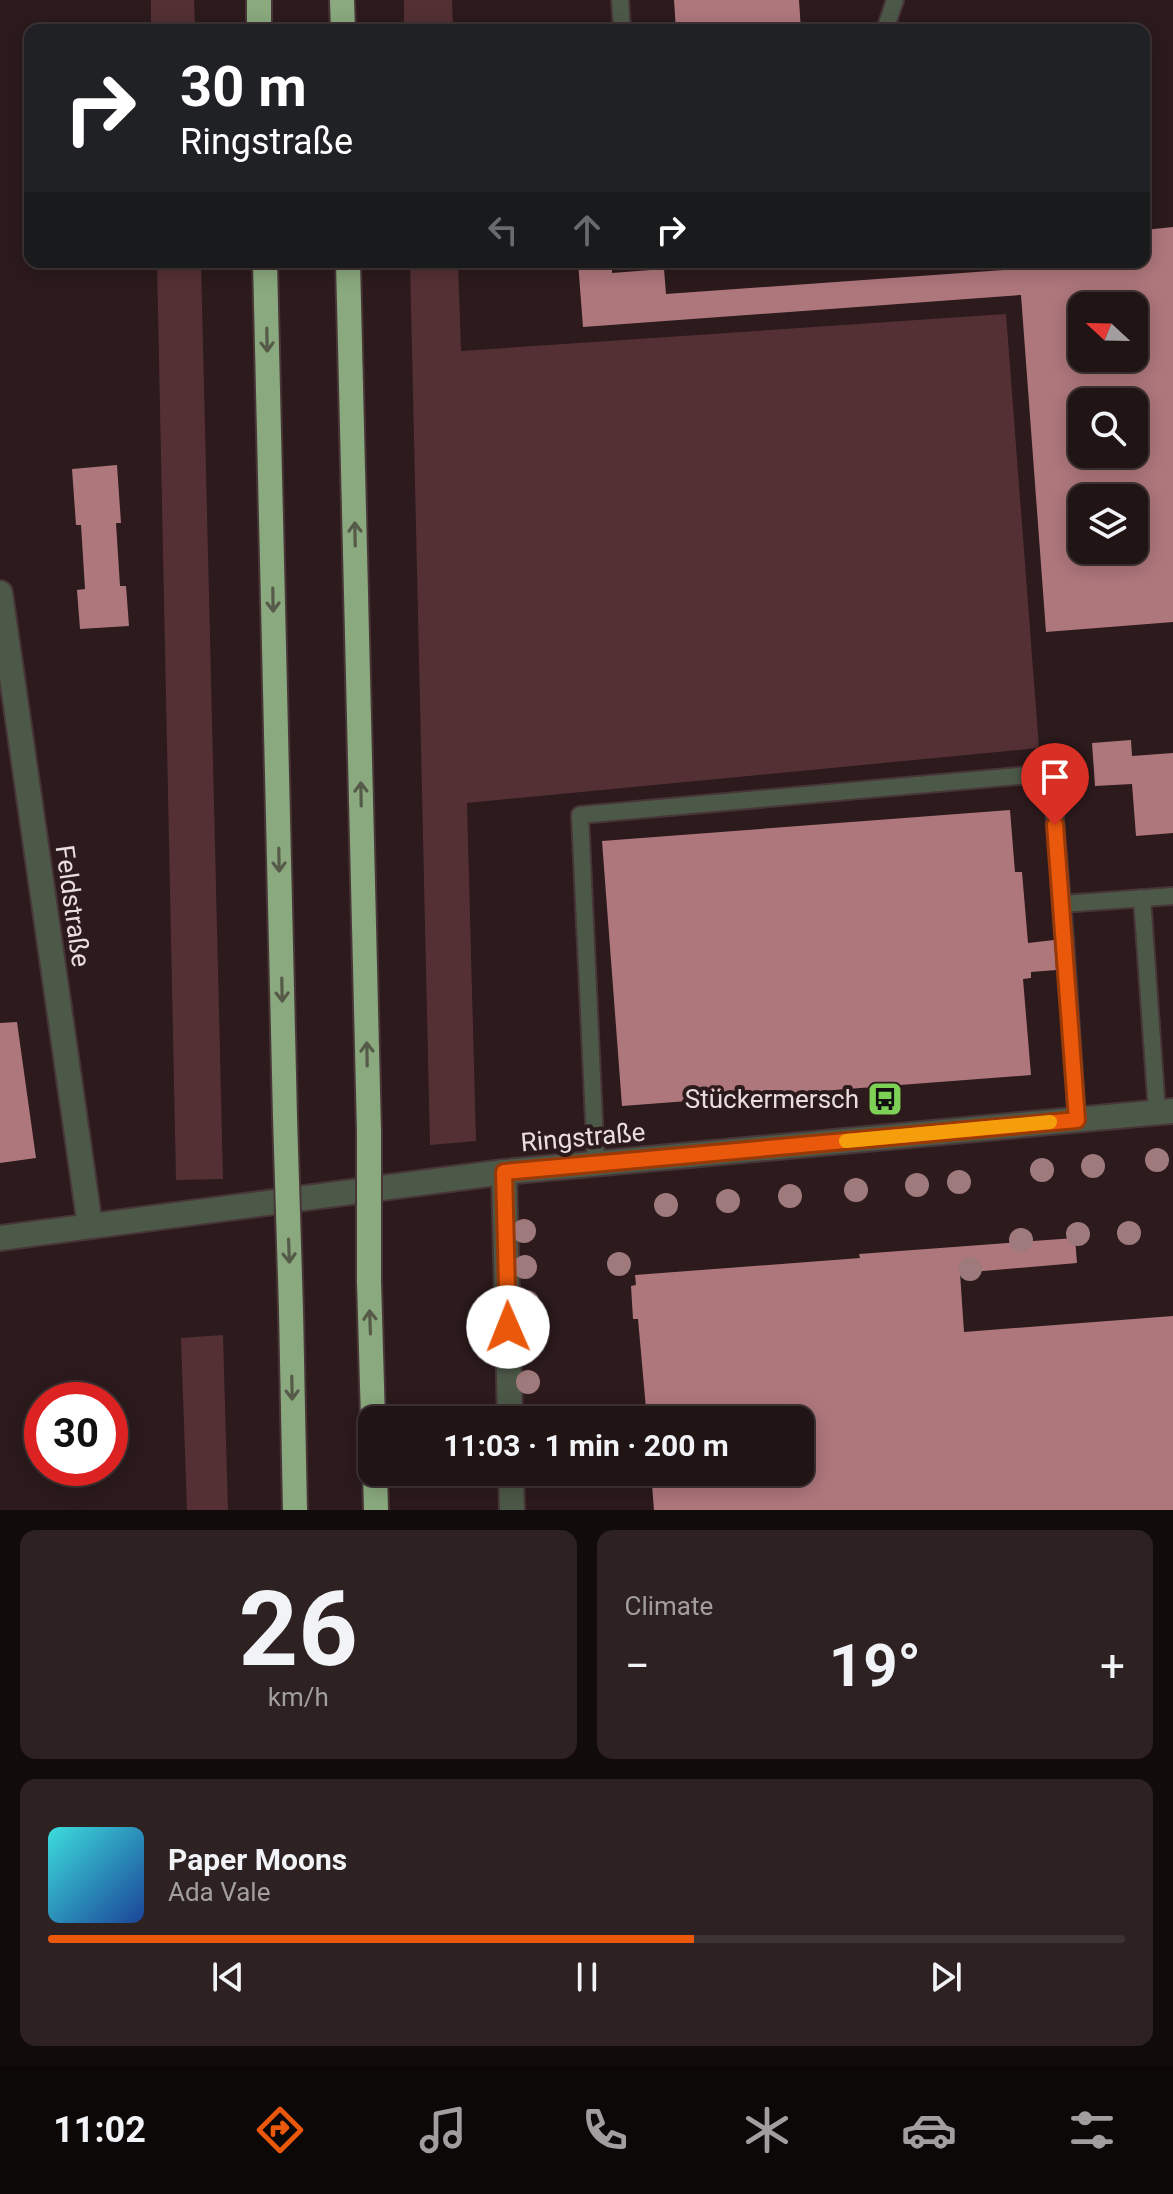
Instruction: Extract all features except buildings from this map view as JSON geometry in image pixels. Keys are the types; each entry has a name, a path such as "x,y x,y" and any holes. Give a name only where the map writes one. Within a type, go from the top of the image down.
{"highway":[{"path":"259,0 259,24"},
{"path":"342,0 343,24"},
{"path":"265,268 295,1510"},
{"path":"348,268 373,1406"},
{"path":"375,1486 376,1510"}],"street":[{"name":"Feldstraße","path":"0,593 90,1226"},
{"name":"Ringstraße","path":"0,1238 504,1172 1165,1111"},
{"path":"504,1172 510,1406"},
{"path":"511,1486 512,1510"}],"lane":[{"path":"620,0 622,24"},
{"path":"887,24 895,0"},
{"path":"596,1164 580,815 1051,773 1077,1120"},
{"path":"1062,904 1173,896"},
{"path":"1142,898 1165,1111"}],"shaded area":[{"path":"151,0 194,0 195,24 151,24"},
{"path":"404,0 452,0 453,24 404,24"},
{"path":"157,268 201,268 223,1179 176,1180"},
{"path":"410,268 458,268 461,351 1006,314 1039,748 467,803 476,1141 430,1145"},
{"path":"223,1335 228,1510 187,1510 181,1338"}],"slow traffic":[{"path":"846,1141 1050,1122"}],"place":[{"name":"Stückermersch","path":"885,1099"}],"route":[{"path":"508,1327 504,1172 1077,1120 1055,825"}]}
